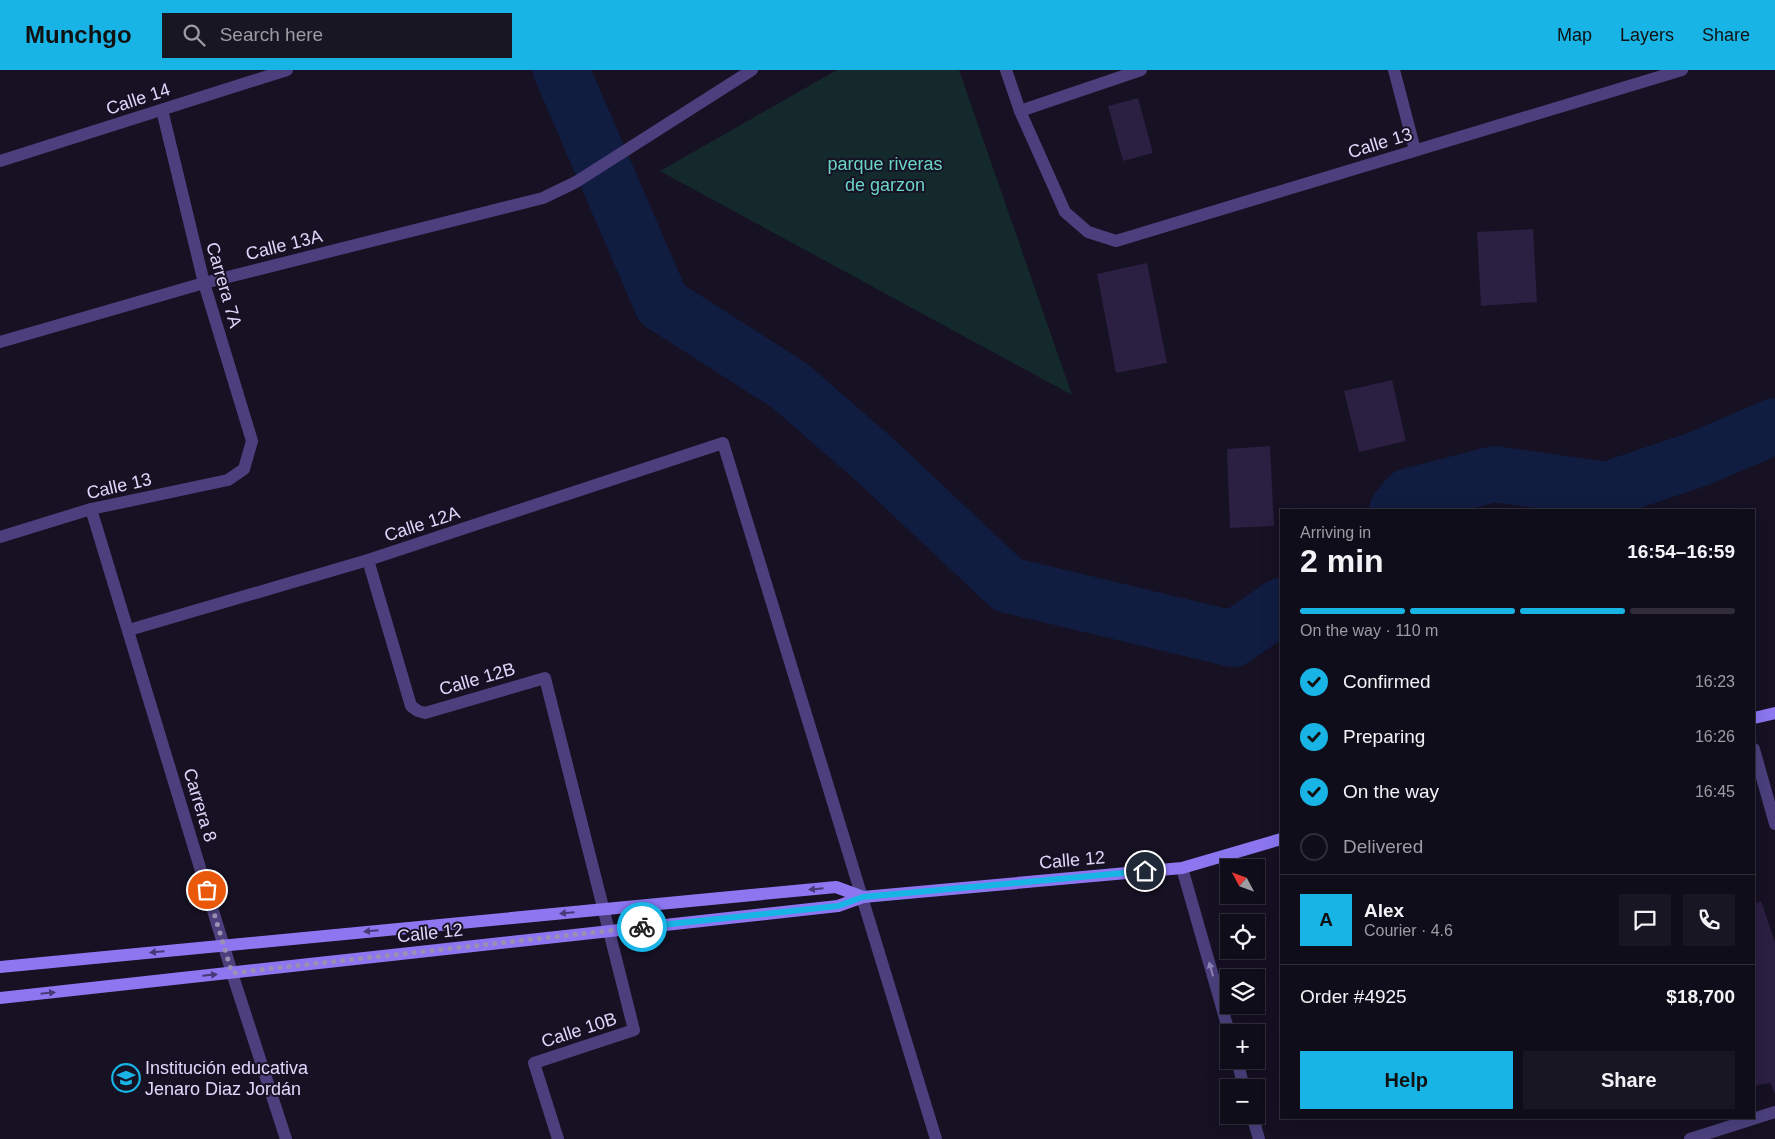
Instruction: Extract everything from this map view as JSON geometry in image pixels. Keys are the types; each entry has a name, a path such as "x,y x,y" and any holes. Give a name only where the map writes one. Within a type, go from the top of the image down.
{"street":[{"name":"Calle 14","path":"0,160 287,70"},
{"name":"Calle 13A","path":"0,342 204,283 543,198 576,182 752,70"},
{"path":"1006,70 1020,111 1141,70"},
{"path":"1394,70 1415,150"},
{"name":"Calle 13","path":"1020,111 1065,212 1088,232 1116,241 1682,70"},
{"name":"Carrera 7A","path":"162,110 204,283 252,441 244,469"},
{"name":"Calle 12A","path":"129,630 368,560 723,443 863,897"},
{"name":"Calle 13","path":"0,537 91,509 228,480 244,469"},
{"name":"Carrera 8","path":"91,509 232,973 286,1139"},
{"name":"Calle 12B","path":"368,560 411,706 418,711 425,713 545,678 603,909"},
{"path":"1755,718 1775,713"},
{"path":"1755,753 1775,824"},
{"name":"Calle 12","path":"0,998 838,906 863,897 1182,868 1280,839"},
{"path":"1182,868 1227,1024"},
{"name":"Calle 12","path":"0,967 836,887 863,897"},
{"path":"863,897 936,1139"},
{"path":"603,909 609,931"},
{"name":"Calle 10B","path":"558,1139 534,1063 634,1030 609,931"},
{"path":"1755,1118 1775,1112"},
{"path":"1690,1139 1753,1119"},
{"path":"1255,1124 1259,1139"}],"green space":[{"name":"parque riveras de garzon","path":"837,70 959,70 1072,395 660,171"}],"building":[{"path":"1138,98 1153,153 1123,161 1108,106"},
{"path":"1533,229 1537,302 1481,306 1477,232"},
{"path":"1147,263 1167,363 1116,373 1097,274"},
{"path":"1392,380 1406,441 1359,452 1344,391"},
{"path":"1270,446 1274,526 1230,528 1227,449"},
{"path":"1761,901 1775,942 1775,1094 1770,1083 1757,1085 1755,1088 1755,904"}],"waterway":[{"path":"561,70 662,304 790,386 874,459 1008,585 1233,639 1280,607"},
{"path":"1398,509 1409,496 1494,474 1606,490 1698,459 1775,426"}],"way so far":[{"path":"207,890 232,973 642,927"}],"place":[{"name":"Institución educativa Jenaro Diaz Jordán","path":"126,1078"}],"route":[{"path":"642,927 838,906 863,897 1145,871"}]}
